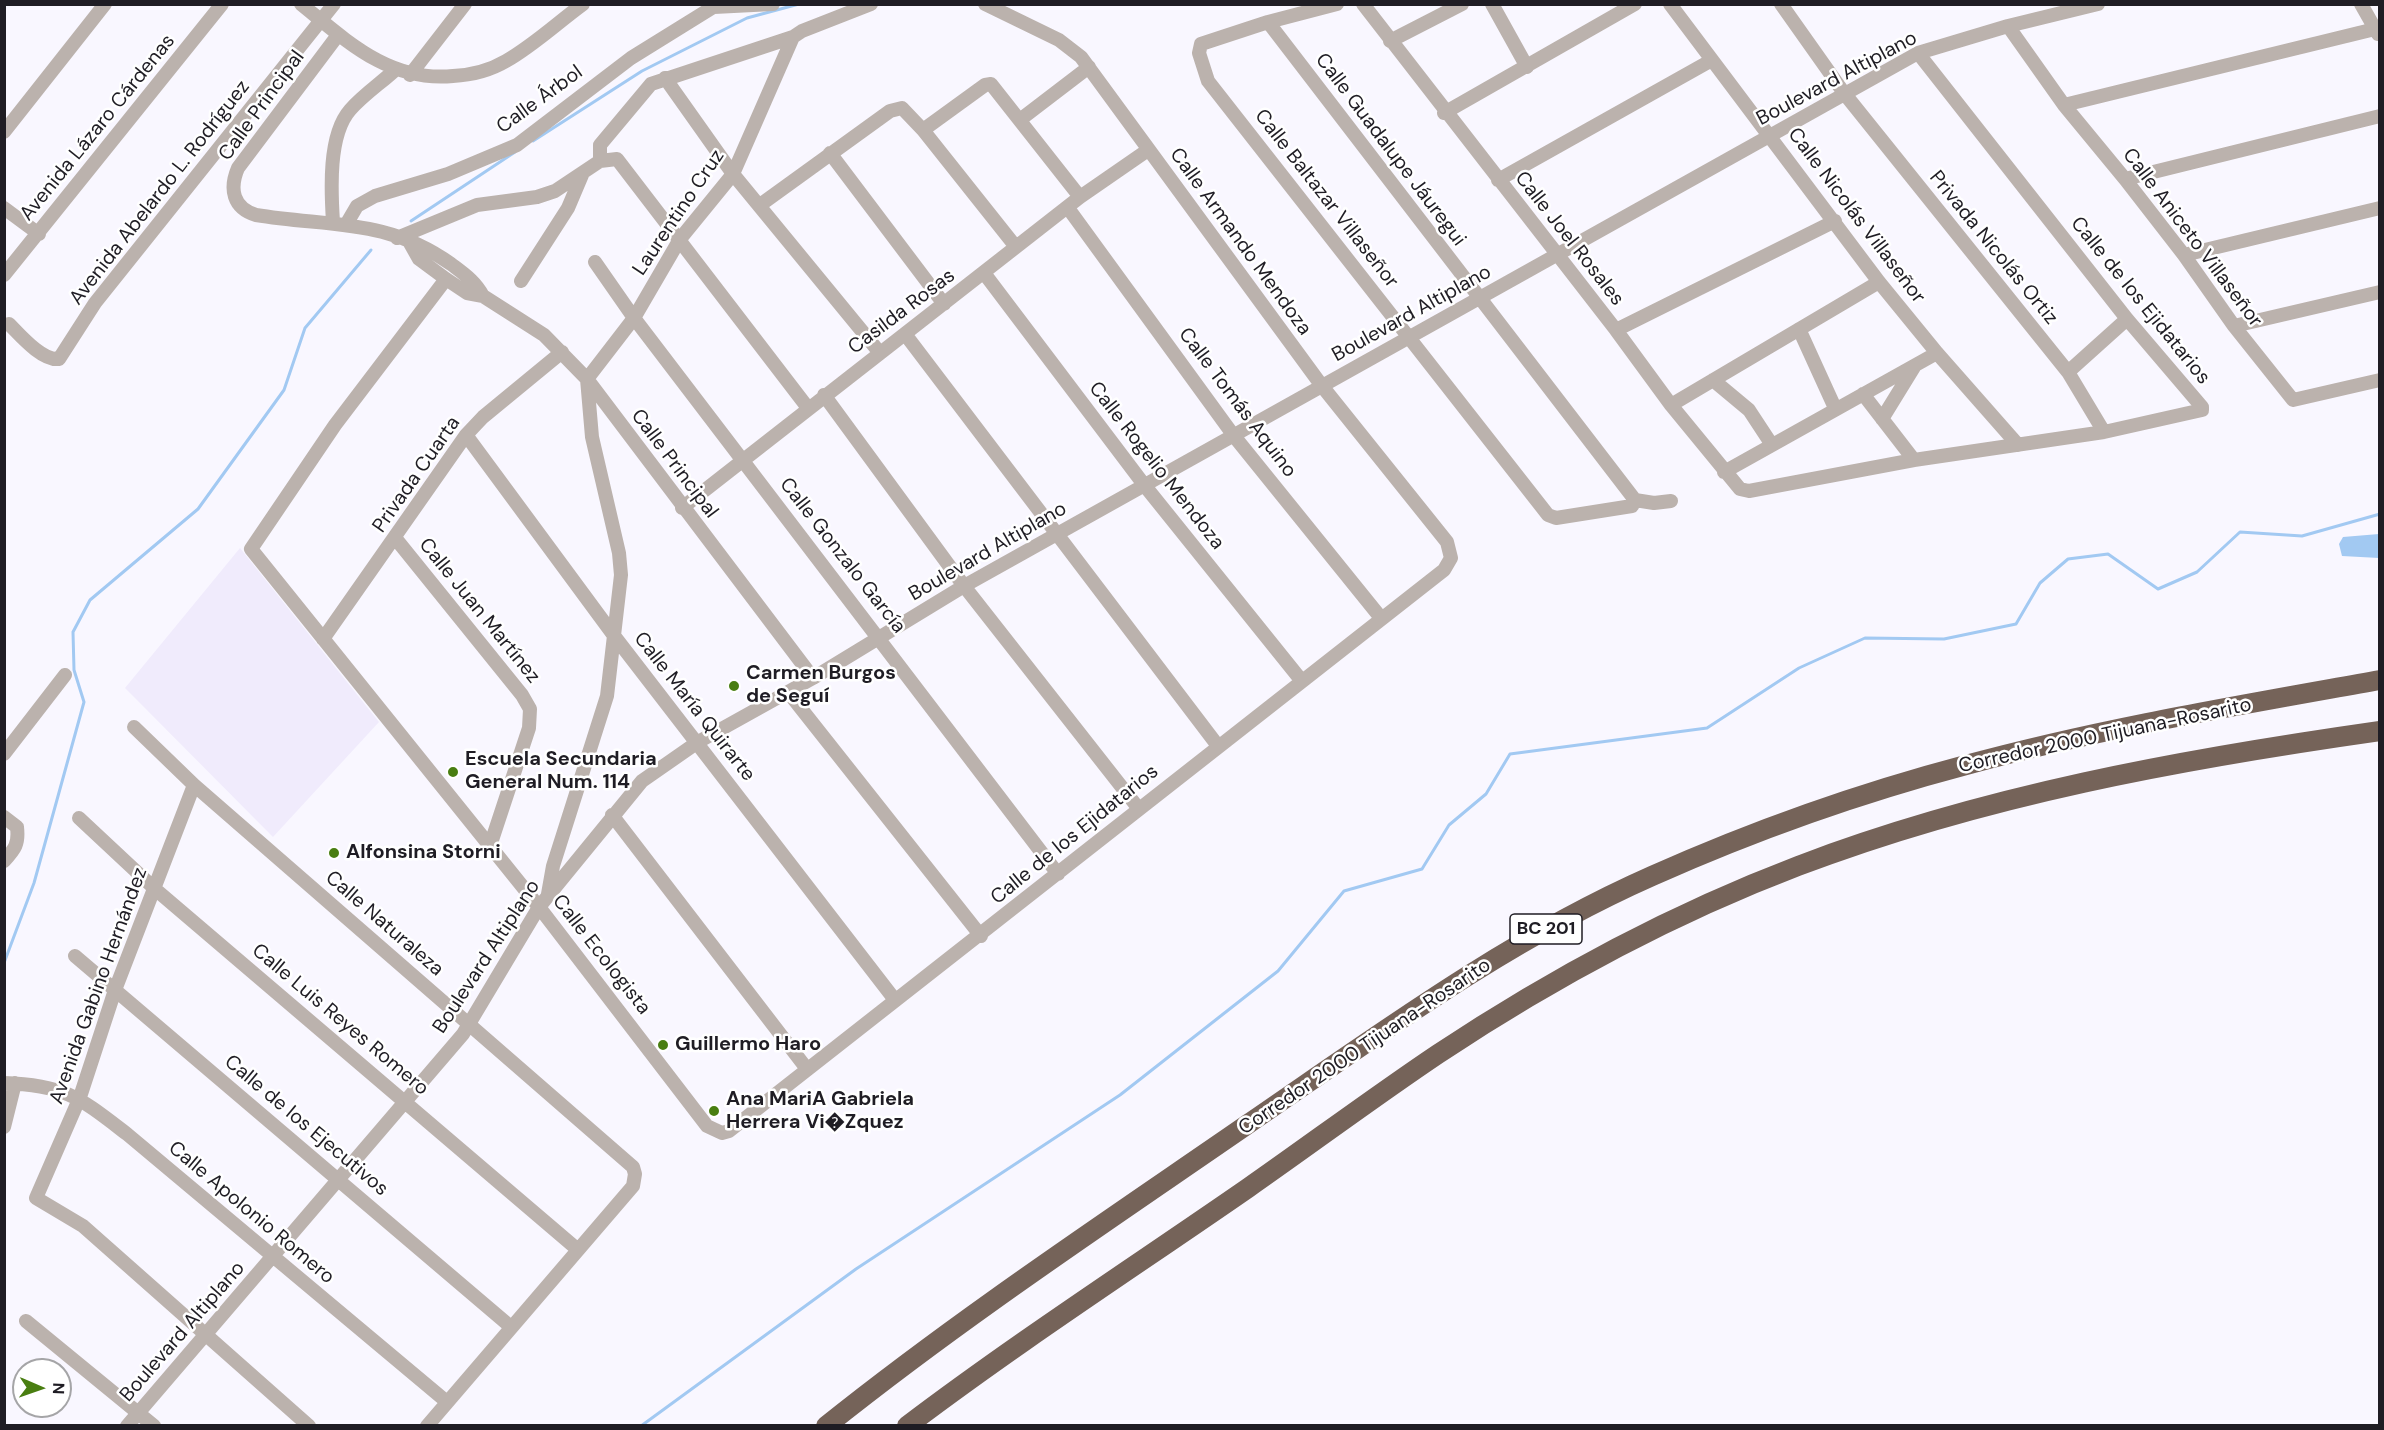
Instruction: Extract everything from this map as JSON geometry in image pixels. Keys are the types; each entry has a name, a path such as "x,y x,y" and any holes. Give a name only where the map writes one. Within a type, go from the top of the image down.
{"highway":[{"name":"Corredor 2000 Tijuana-Rosarito","path":"826,1425 912,1357 1380,1034 1563,919 1652,876 1765,830 1875,792 1965,765 2072,739 2379,680"},
{"name":"BC 201","path":"907,1425 1010,1350 1438,1054 1581,968 1674,918 1813,860 1971,809 2071,786 2379,731"}],"street":[{"path":"4,132 105,4"},
{"name":"Avenida Lázaro Cárdenas","path":"4,275 222,4"},
{"path":"301,4 338,35 395,70 410,75 440,78 489,70 528,48 583,4"},
{"name":"Avenida Abelardo L. Rodríguez","path":"9,324 48,358 59,359 95,303 334,4"},
{"path":"410,75 465,4"},
{"path":"716,6 773,4"},
{"path":"606,160 600,145 620,118 651,84 793,37 802,31 871,4"},
{"path":"1268,22 1337,4"},
{"name":"Calle Joel Rosales","path":"1363,4 1444,112 1616,330 1724,472 1736,486 1749,491"},
{"path":"1390,41 1462,4"},
{"path":"1491,4 1527,67"},
{"path":"1444,112 1635,4"},
{"name":"Calle Nicolás Villaseñor","path":"1670,4 1772,136 1879,282 1936,353 2018,445"},
{"name":"Privada Nicolás Ortiz","path":"1781,4 1844,93 2068,372 2104,432"},
{"name":"Boulevard Altiplano","path":"128,1425 470,1024 539,907 612,815 652,772 698,742 813,678 964,586 1918,53 2098,4"},
{"path":"2064,105 2377,32 2361,4"},
{"name":"Calle Árbol","path":"340,223 357,206 375,196 448,174 517,145 631,58 716,6"},
{"name":"Calle Armando Mendoza","path":"989,6 1071,47 1089,68 1322,386 1447,542 1451,558"},
{"name":"Calle Baltazar Villaseñor","path":"1268,22 1206,41 1199,48 1199,54 1211,85 1551,517 1632,506 1635,500"},
{"name":"Calle Guadalupe Jáuregui","path":"1268,22 1635,500"},
{"name":"Calle Aniceto Villaseñor","path":"2008,27 2064,105 2125,179 2184,255 2234,326 2294,400 2379,380"},
{"name":"Calle Principal","path":"338,35 245,155 233,180 232,192 245,212 366,226 404,241 428,247 474,281 483,296"},
{"name":"Laurentino Cruz","path":"587,379 634,318 680,239 734,174 793,37"},
{"name":"Calle de los Ejidatarios","path":"1749,491 1914,460 2104,432 2202,410 2202,407 2127,319 1918,53"},
{"path":"1498,180 1712,60"},
{"path":"1021,119 1089,68"},
{"path":"340,223 332,170 343,122 359,101 395,70"},
{"path":"665,78 734,174 880,353"},
{"path":"923,130 989,84 996,88 1021,119 1080,197"},
{"path":"760,205 896,108 907,111 1016,247"},
{"path":"2125,179 2379,116"},
{"name":"Casilda Rosas","path":"682,508 1080,197 1148,150"},
{"path":"830,153 944,304"},
{"path":"404,241 477,205 537,197 555,191 606,160 622,162 808,408"},
{"path":"521,280 568,208 582,176"},
{"path":"4,208 39,234"},
{"name":"Calle Tomás Aquino","path":"1068,208 1234,436 1381,618"},
{"path":"2184,255 2379,208"},
{"path":"1616,330 1835,220"},
{"name":"Calle Principal","path":"404,241 416,256 467,293 483,296 522,319 561,352 587,379 682,508 813,678"},
{"name":"Calle Gonzalo García","path":"595,262 634,318 880,637 1058,874"},
{"name":"Calle Rogelio Mendoza","path":"984,273 1145,486 1301,680"},
{"name":"Calle Ecologista","path":"446,279 335,424 251,549 539,907 707,1126 717,1132"},
{"path":"1671,405 1879,282"},
{"path":"2234,326 2379,292"},
{"path":"2068,372 2127,319"},
{"path":"1799,329 1835,408"},
{"path":"904,334 1218,746"},
{"name":"Privada Cuarta","path":"323,639 396,539 466,435 483,417 561,352"},
{"path":"1724,472 1936,353"},
{"path":"1882,419 1915,365"},
{"path":"548,896 552,866 607,696 621,563 592,437 587,379"},
{"path":"1713,380 1749,410 1772,445"},
{"path":"1863,394 1914,460"},
{"path":"824,395 964,586 1139,809"},
{"name":"Calle María Quirarte","path":"466,435 615,637 895,1000"},
{"path":"1635,500 1654,503 1671,501"},
{"name":"Calle Juan Martínez","path":"396,539 522,695 530,709 529,728 490,846"},
{"name":"Calle de los Ejidatarios","path":"717,1132 729,1131 895,1000 981,936 1301,680 1444,570 1451,558"},
{"path":"4,754 65,675"},
{"path":"788,692 981,936"},
{"name":"Calle Naturaleza","path":"134,727 194,785 629,1162 635,1174 633,1186 577,1249"},
{"name":"Avenida Gabino Hernández","path":"194,785 115,990 80,1097 36,1198 83,1226 205,1335"},
{"path":"612,815 807,1069"},
{"path":"4,817 16,827 18,846 4,861"},
{"name":"Calle Luis Reyes Romero","path":"79,818 155,889 577,1249"},
{"name":"Calle de los Ejecutivos","path":"75,956 511,1327"},
{"path":"4,1127 10,1083"},
{"name":"Calle Apolonio Romero","path":"10,1083 56,1089 80,1097 447,1402"},
{"path":"427,1425 577,1249"},
{"path":"26,1321 154,1425"},
{"path":"205,1335 309,1425"}],"shaded area":[{"path":"240,548 379,722 273,837 125,688"}],"water":[{"path":"2379,534 2379,558 2342,556 2339,544 2343,537"}],"waterway":[{"path":"533,141 642,71 747,18 799,4"},
{"path":"411,221 515,152"},
{"path":"4,963 34,883 84,702 74,670 73,632 90,600 198,509 284,390 305,328 371,250"},
{"path":"641,1426 856,1269 1120,1095 1278,971 1344,891 1422,869 1449,825 1486,794 1510,754 1707,728 1799,668 1865,638 1944,639 2016,624 2040,583 2068,559 2108,554 2158,589 2197,572 2240,532 2302,536 2380,514"}],"place":[{"name":"Carmen Burgos de Seguí","path":"734,686"},
{"name":"Escuela Secundaria General Num. 114","path":"453,772"},
{"name":"Alfonsina Storni","path":"334,853"},
{"name":"Guillermo Haro","path":"663,1045"},
{"name":"Ana MariA Gabriela Herrera Vi�Zquez","path":"714,1111"}]}
